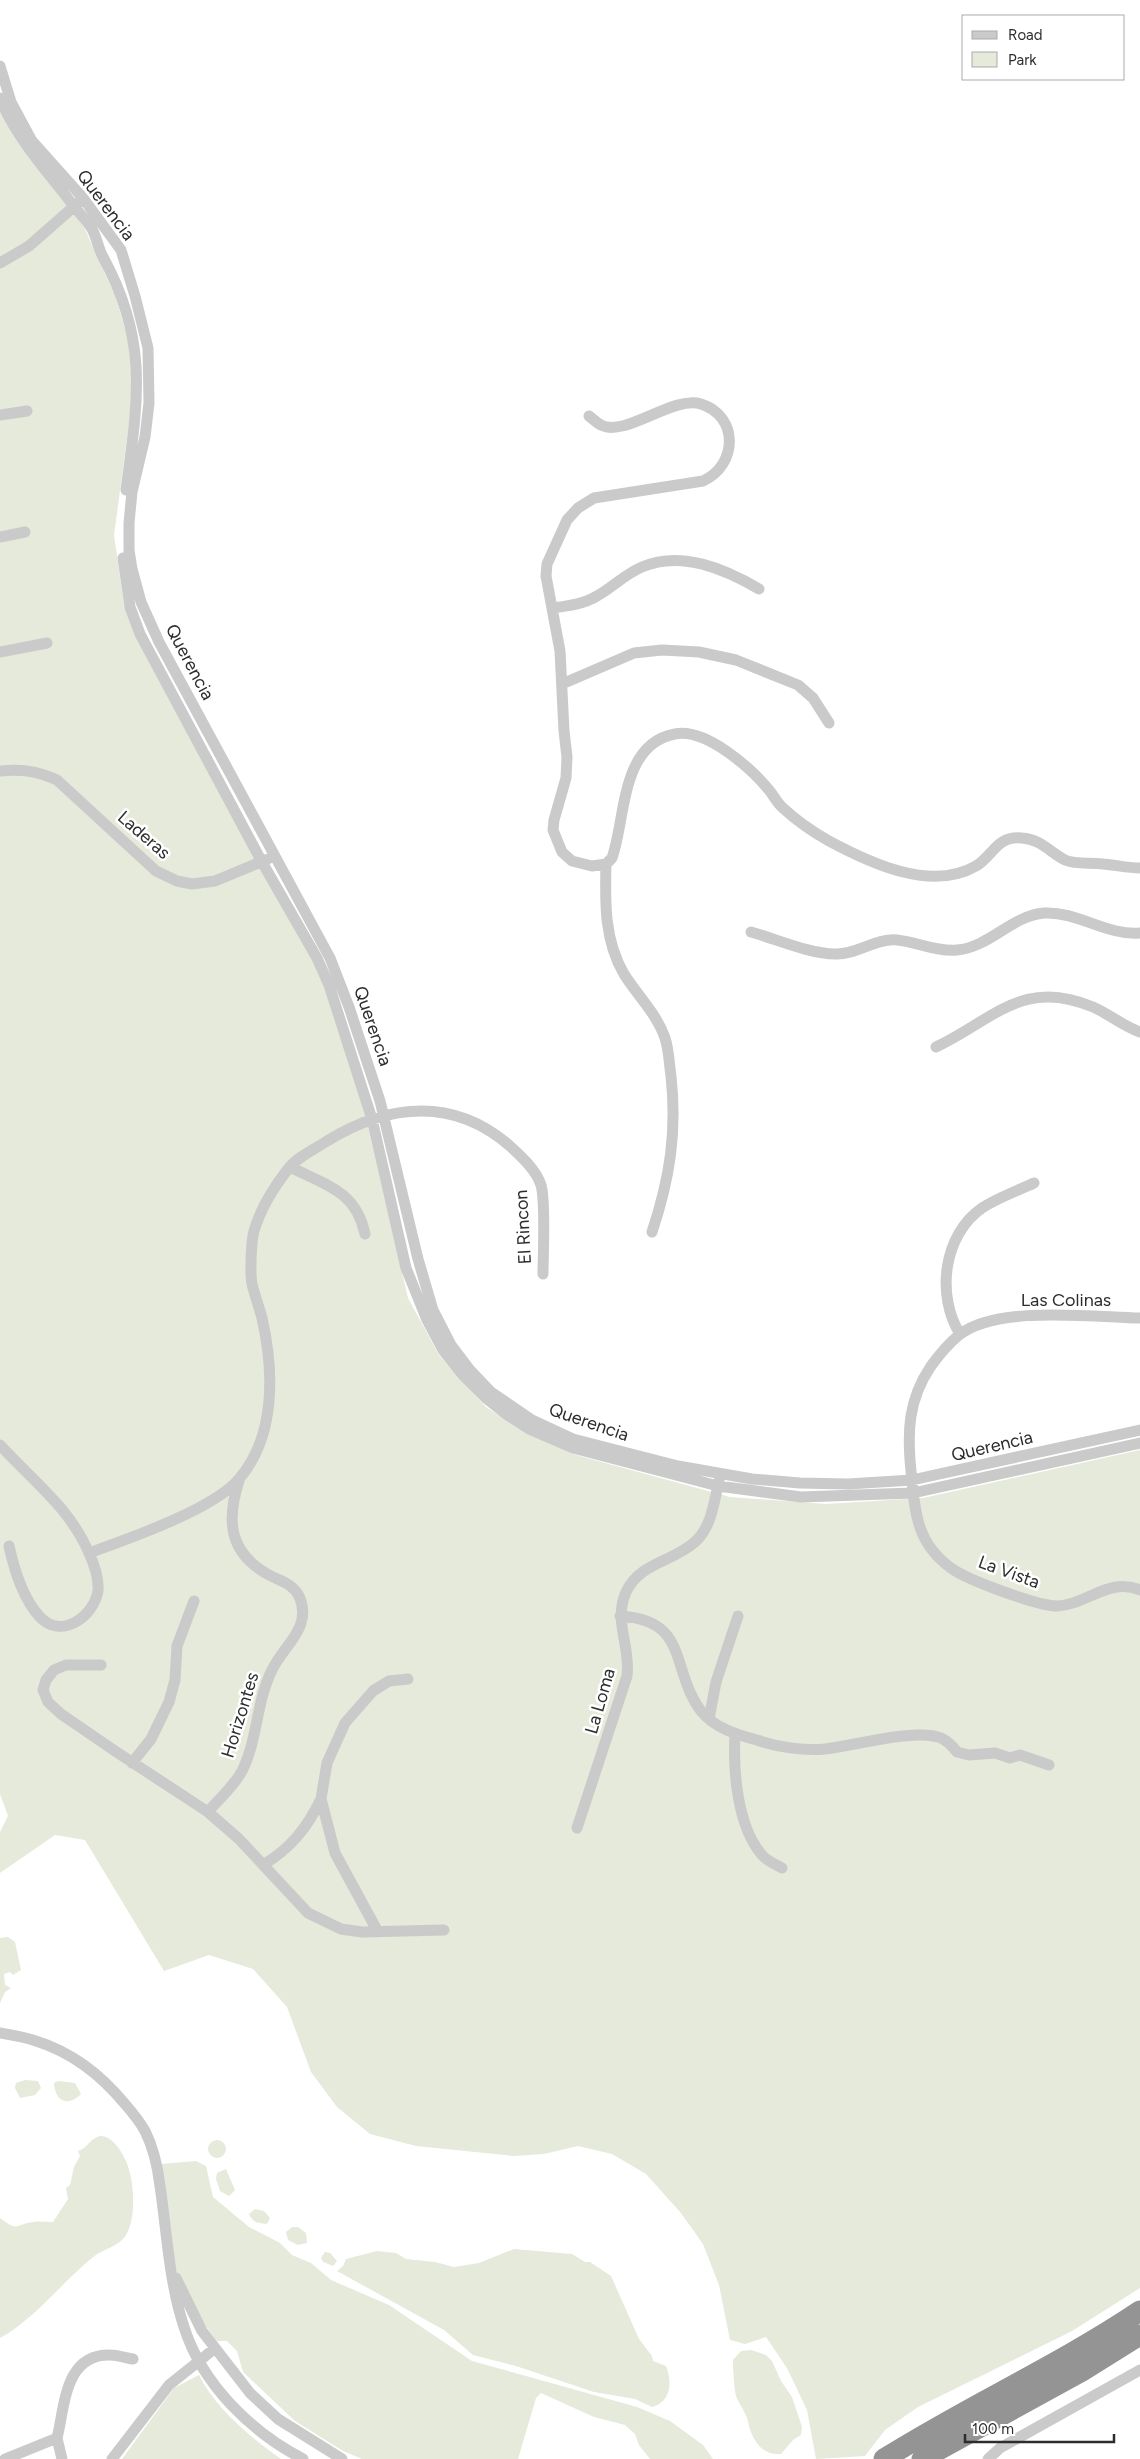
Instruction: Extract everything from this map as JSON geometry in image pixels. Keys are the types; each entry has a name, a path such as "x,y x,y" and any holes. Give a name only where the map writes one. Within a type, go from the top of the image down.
{"highway":[{"path":"884,2459 1088,2344 1140,2311"},
{"path":"922,2459 1082,2371 1140,2335"}],"street":[{"name":"Querencia","path":"0,66 11,102 32,141 83,198 120,250 148,348 149,403 145,437 132,492 125,536 141,602 158,642 276,855 330,958 350,1006 384,1115 425,1289 444,1333 470,1370 492,1392 515,1409 532,1420 574,1439 660,1462 721,1474 800,1484 848,1484 912,1480 1107,1444 1140,1442"},
{"name":"Querencia","path":"0,98 15,129 92,229 102,256 112,271 132,329 136,352 137,404 125,536 130,607 140,634 323,972 349,1041 372,1119 406,1268 414,1290 443,1350 463,1375 487,1399 529,1429 573,1448 718,1486 802,1497 913,1493 1107,1444 1140,1430"},
{"path":"0,263 29,246 83,198"},
{"path":"589,416 603,426 616,428 686,403 701,404 714,411 722,420 727,430 730,450 723,466 714,476 703,481 594,498 578,508 567,520 558,535 547,564 546,576 560,651 567,757 566,778 553,830 562,852 572,861 592,866 606,864 612,858 616,847 628,781 640,758 654,743 675,734 691,736 714,743 729,752 769,790 781,807 808,828 830,841 860,855 918,876 947,876 976,866 1002,842 1021,838 1044,845 1066,860 1125,868 1140,868"},
{"path":"0,415 27,411"},
{"path":"0,537 25,532"},
{"path":"552,608 576,604 596,596 619,579 644,566 676,560 702,564 731,572 759,589"},
{"path":"0,652 47,643"},
{"path":"562,684 634,654 662,650 699,652 736,660 798,685 813,698 829,723"},
{"name":"Laderas","path":"0,771 39,772 57,780 156,871 177,881 192,884 215,881 276,855"},
{"path":"606,864 605,904 608,933 614,952 624,974 662,1032 668,1052 674,1135 664,1197 652,1232"},
{"path":"751,932 819,952 836,954 891,940 958,950 988,939 1014,922 1044,913 1066,915 1125,933 1140,933"},
{"path":"936,1047 960,1036 986,1018 1017,1001 1056,996 1093,1007 1140,1032"},
{"name":"El Rincon","path":"240,1479 261,1443 269,1406 270,1364 262,1320 252,1282 254,1232 272,1191 290,1167 340,1133 384,1115 421,1110 450,1112 498,1135 522,1157 541,1185 543,1274"},
{"path":"290,1167 350,1200 362,1220 365,1234"},
{"path":"960,1334 953,1324 946,1300 947,1270 953,1244 964,1225 981,1209 1034,1183"},
{"name":"Las Colinas","path":"913,1493 908,1437 909,1417 915,1396 939,1355 960,1334 978,1325 1013,1316 1048,1314 1140,1318"},
{"path":"0,1445 58,1503 72,1522 89,1553 98,1588 94,1603 81,1619 68,1626 60,1626 45,1621 36,1611 18,1577 9,1546"},
{"name":"La Loma","path":"577,1828 627,1676 628,1658 620,1616 626,1592 634,1579 647,1568 682,1552 697,1540 711,1515 721,1474"},
{"path":"89,1553 130,1538 206,1504 223,1494 240,1479"},
{"name":"Horizontes","path":"208,1812 241,1773 251,1751 262,1691 273,1668 299,1630 303,1620 298,1595 292,1586 262,1571 249,1561 234,1538 230,1513 240,1479"},
{"path":"718,1486 729,1480 778,1486 800,1484"},
{"path":"831,1497 852,1491 896,1489 908,1484 912,1480"},
{"name":"La Vista","path":"913,1493 917,1523 931,1549 951,1568 980,1583 1056,1606 1076,1602 1105,1588 1120,1586 1140,1590"},
{"path":"132,1762 150,1739 169,1702 175,1680 177,1646 194,1601"},
{"path":"620,1616 636,1617 662,1628 673,1644 691,1693 701,1711 714,1724 735,1733 784,1746 822,1749 927,1735 950,1743 957,1752 969,1755 995,1754 1010,1758 1020,1755 1049,1765"},
{"path":"709,1719 716,1682 738,1616"},
{"path":"101,1665 66,1665 54,1670 46,1680 43,1690 48,1702 61,1714 208,1812 239,1839 308,1913 341,1929 362,1932 444,1930"},
{"path":"263,1865 276,1857 301,1834 321,1799 327,1763 345,1723 373,1691 389,1681 408,1679"},
{"path":"735,1733 734,1759 744,1822 764,1857 782,1868"},
{"path":"321,1799 335,1852 378,1932"},
{"path":"0,2033 33,2040 72,2056 94,2070 130,2110 145,2131 160,2185 163,2223 184,2328 199,2360 227,2400 245,2418 266,2436 303,2459"},
{"path":"172,2270 202,2331 214,2349 268,2410 342,2459"},
{"path":"112,2459 168,2385 214,2349"},
{"path":"62,2459 57,2438 66,2392 79,2368 91,2360 109,2355 133,2359"},
{"path":"988,2459 1000,2448 1140,2370"},
{"path":"5,2459 57,2438"}],"green space":[{"path":"0,106 84,227 116,298 131,349 133,395 114,535 124,605 315,961 359,1088 408,1298 439,1355 486,1407 528,1434 576,1455 730,1497 826,1504 923,1498 1140,1450 1140,2288 1072,2331 918,2407 885,2430 865,2456 816,2459 807,2410 787,2368 766,2337 745,2344 730,2340 719,2285 703,2244 681,2213 646,2174 612,2154 578,2146 544,2154 514,2156 416,2146 370,2134 337,2107 311,2072 287,2007 253,1969 209,1955 164,1971 85,1840 55,1835 0,1873 0,1832 8,1816 0,1794"},
{"path":"8,1937 15,1942 21,1970 13,1975 10,1972 4,1974 5,1985 11,1988 5,1992 0,2003 0,1938"},
{"path":"25,2080 38,2081 41,2088 35,2095 20,2098 15,2088 16,2083"},
{"path":"58,2081 75,2083 81,2094 71,2100 63,2100 57,2095 55,2089 54,2083"},
{"path":"100,2136 108,2138 116,2144 129,2169 133,2208 132,2218 126,2235 115,2245 92,2258 25,2321 0,2338 0,2218 14,2226 35,2222 53,2222 68,2199 66,2188 70,2185 74,2167 80,2156 78,2151"},
{"path":"217,2140 223,2143 226,2149 223,2155 217,2158 211,2155 208,2149 211,2143"},
{"path":"196,2161 206,2166 213,2197 249,2227 280,2243 292,2255 311,2263 331,2280 389,2305 472,2361 637,2407 670,2421 703,2445 713,2459 650,2459 639,2445 635,2434 625,2425 594,2417 541,2393 536,2398 518,2459 362,2459 343,2451 295,2421 243,2372 237,2351 227,2341 217,2341 185,2290 173,2260 161,2164"},
{"path":"226,2169 235,2190 229,2196 220,2191 216,2179 217,2173"},
{"path":"255,2209 264,2211 270,2218 267,2224 258,2223 252,2219 249,2214"},
{"path":"292,2227 298,2227 306,2233 307,2243 298,2245 288,2240 286,2232"},
{"path":"514,2249 572,2254 585,2262 590,2262 611,2276 639,2339 652,2356 653,2361 666,2366 669,2390 667,2396 659,2404 652,2407 635,2399 594,2392 516,2366 473,2355 444,2330 337,2271 343,2266 346,2259 377,2251 396,2253 406,2259 435,2262 454,2267 479,2263"},
{"path":"325,2252 330,2253 337,2261 333,2266 323,2262 321,2258"},
{"path":"751,2350 766,2355 772,2361 781,2381 792,2397 802,2427 801,2435 793,2440 781,2454 768,2452 758,2445 736,2396 733,2360 741,2351"},
{"path":"199,2375 224,2411 258,2442 281,2459 122,2459 174,2388"}]}
